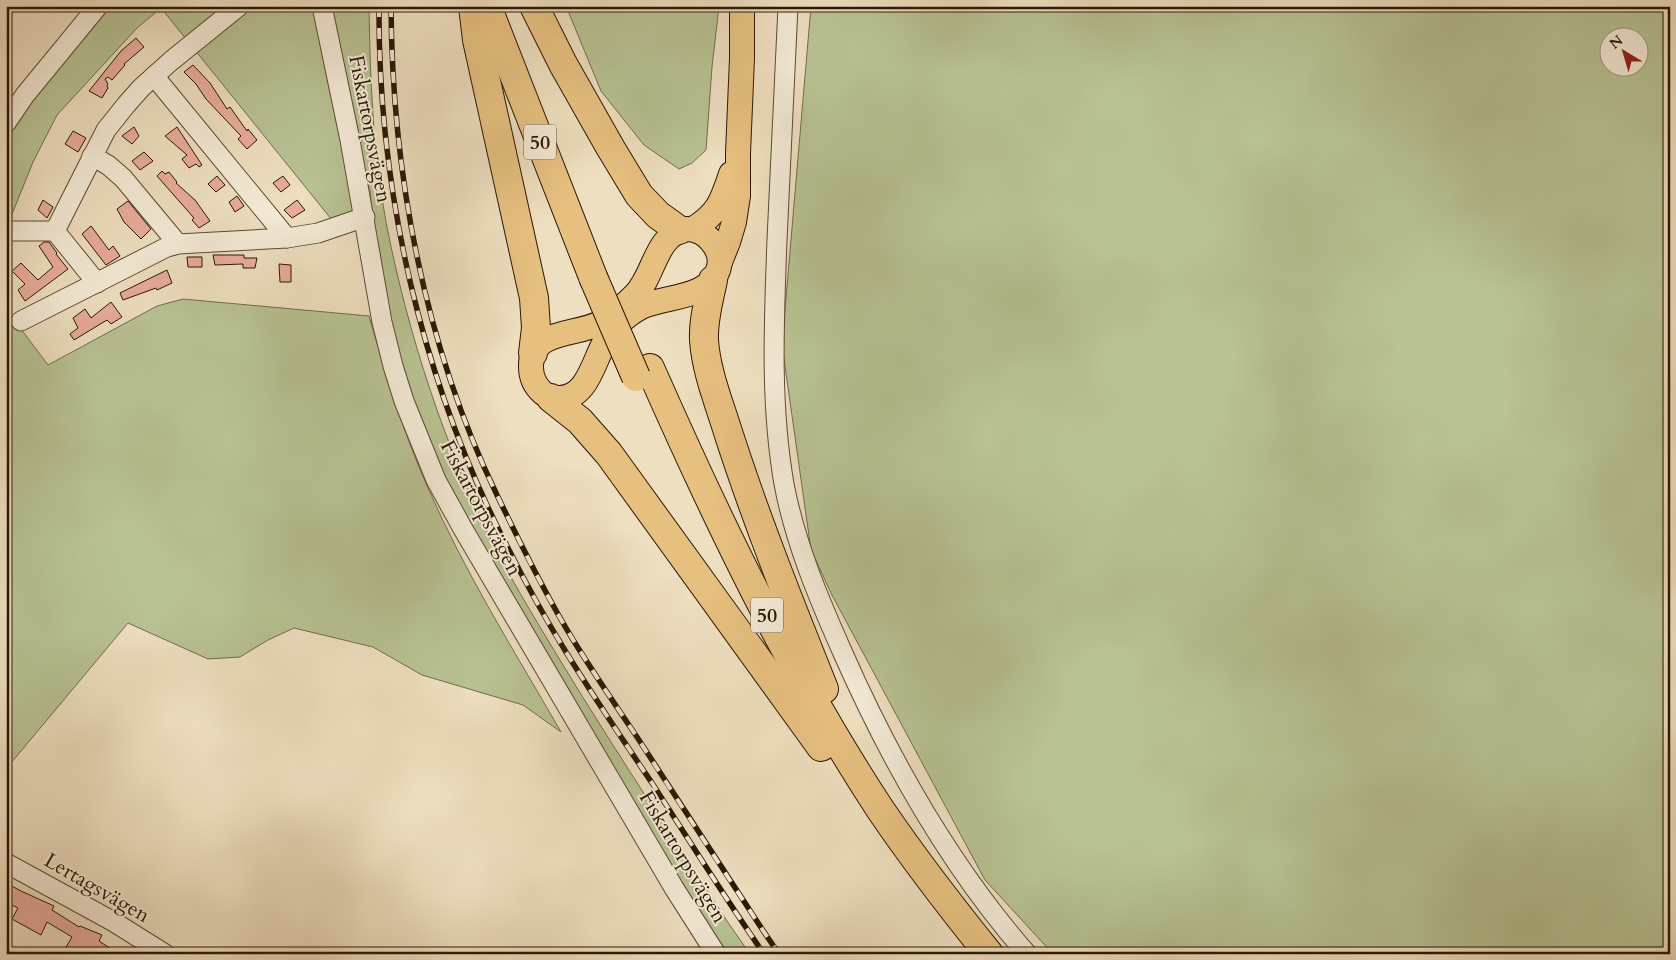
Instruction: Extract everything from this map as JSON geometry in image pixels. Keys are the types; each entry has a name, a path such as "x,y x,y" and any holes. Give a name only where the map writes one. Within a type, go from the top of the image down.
{"highway":[{"path":"473,6 477,40 534,298 536,328 532,353"},
{"name":"50","path":"487,6 643,372 672,458 730,582 788,690 852,796 932,911 967,954"},
{"name":"50","path":"505,6 576,191 600,273"},
{"path":"534,6 563,64 639,195 658,215 686,230"},
{"path":"717,271 704,324 704,343 710,373 768,548 858,774"},
{"name":"50","path":"643,372 687,451 746,574 802,681 858,774 906,846 946,901 989,954"},
{"path":"551,398 580,421 609,454 822,747"}],"main road":[{"path":"738,153 718,208 706,221 686,230 673,233 666,240 643,286 622,307 600,324 549,337 540,343 532,353 531,372 534,383 542,392 551,398 563,398 580,390 587,381 605,341 613,329 626,317 644,306 694,292 717,271 734,222 738,196 742,6"},
{"path":"742,58 752,6"},
{"path":"686,230 708,237 713,242 717,248 717,271"}],"street":[{"path":"6,123 25,95 98,6"},
{"path":"55,231 106,130 131,99 193,42 239,6"},
{"name":"Fiskartorpsvägen","path":"322,6 365,217 382,322 404,402 436,480 674,888 716,954"},
{"path":"788,6 773,359 778,436 791,518 803,558 824,612 852,676 893,757 941,840 962,871 989,908 1027,954"},
{"path":"154,76 287,238"},
{"path":"92,156 108,165 124,178 178,244"},
{"path":"21,321 178,244 287,238 318,234 365,217"},
{"path":"10,231 55,231"},
{"path":"55,231 97,283"},
{"name":"Lertagsvägen","path":"6,863 114,922 165,954"}],"green space":[{"path":"95,6 314,6 356,211 332,220 161,8 137,28 57,115 33,162 6,229 6,128"},
{"path":"328,6 369,6 371,88 375,142 386,222 395,264 405,307 430,390 478,512 497,551 529,608 603,730 750,954 727,954 712,934 639,816 436,467 397,357 374,244 370,191 359,155"},
{"path":"566,6 719,6 706,150 692,163 679,169 644,145 601,91"},
{"path":"811,6 1670,6 1670,954 1053,954 985,880 832,595 811,550 782,345"},
{"path":"183,299 369,316 403,425 442,520 491,612 561,732 523,705 422,675 373,647 294,628 268,640 240,657 208,659 128,623 6,769 6,309 48,365 157,306"}],"building":[{"path":"136,38 144,47 124,64 112,80 108,77 105,79 108,88 102,98 89,91 121,51"},
{"path":"193,65 210,83 227,109 230,107 247,131 248,129 257,140 247,149 238,139 241,136 206,99 196,84 184,72"},
{"path":"134,127 139,136 132,144 122,136"},
{"path":"177,127 202,165 199,167 196,164 189,168 182,159 187,155 165,136"},
{"path":"73,131 86,138 78,152 65,144"},
{"path":"144,152 153,161 140,170 132,161"},
{"path":"162,171 165,174 169,172 176,183 195,200 210,221 199,228 192,220 194,218 157,176"},
{"path":"217,176 225,185 216,192 208,184"},
{"path":"283,176 290,185 281,192 273,183"},
{"path":"237,196 244,206 235,212 229,202"},
{"path":"43,200 53,207 47,218 38,210"},
{"path":"297,200 305,210 292,218 284,210"},
{"path":"128,201 151,229 141,239 124,222 117,209"},
{"path":"91,226 109,250 113,246 120,256 106,265 82,234"},
{"path":"44,242 49,242 68,269 25,301 18,290 25,284 12,271 21,263 38,280 53,267 39,246"},
{"path":"213,255 244,255 244,258 257,258 255,268 243,268 243,264 215,265"},
{"path":"187,257 202,257 202,267 188,267"},
{"path":"279,264 291,265 291,282 280,282"},
{"path":"167,270 172,283 157,290 156,288 123,300 120,293"},
{"path":"111,302 122,317 111,324 107,320 74,340 70,334 78,328 73,318 85,309 91,318"},
{"path":"6,883 54,906 52,910 79,927 102,935 99,941 119,954 62,954 72,937 47,922 41,935 12,919 18,908 6,902"}],"railway":[{"path":"379,6 381,76 387,146 397,216 411,284 429,352 451,418 477,483 535,600 558,639 764,954"},
{"path":"391,6 398,132 417,256 432,318 450,378 472,437 515,533 564,625 779,954"}]}
